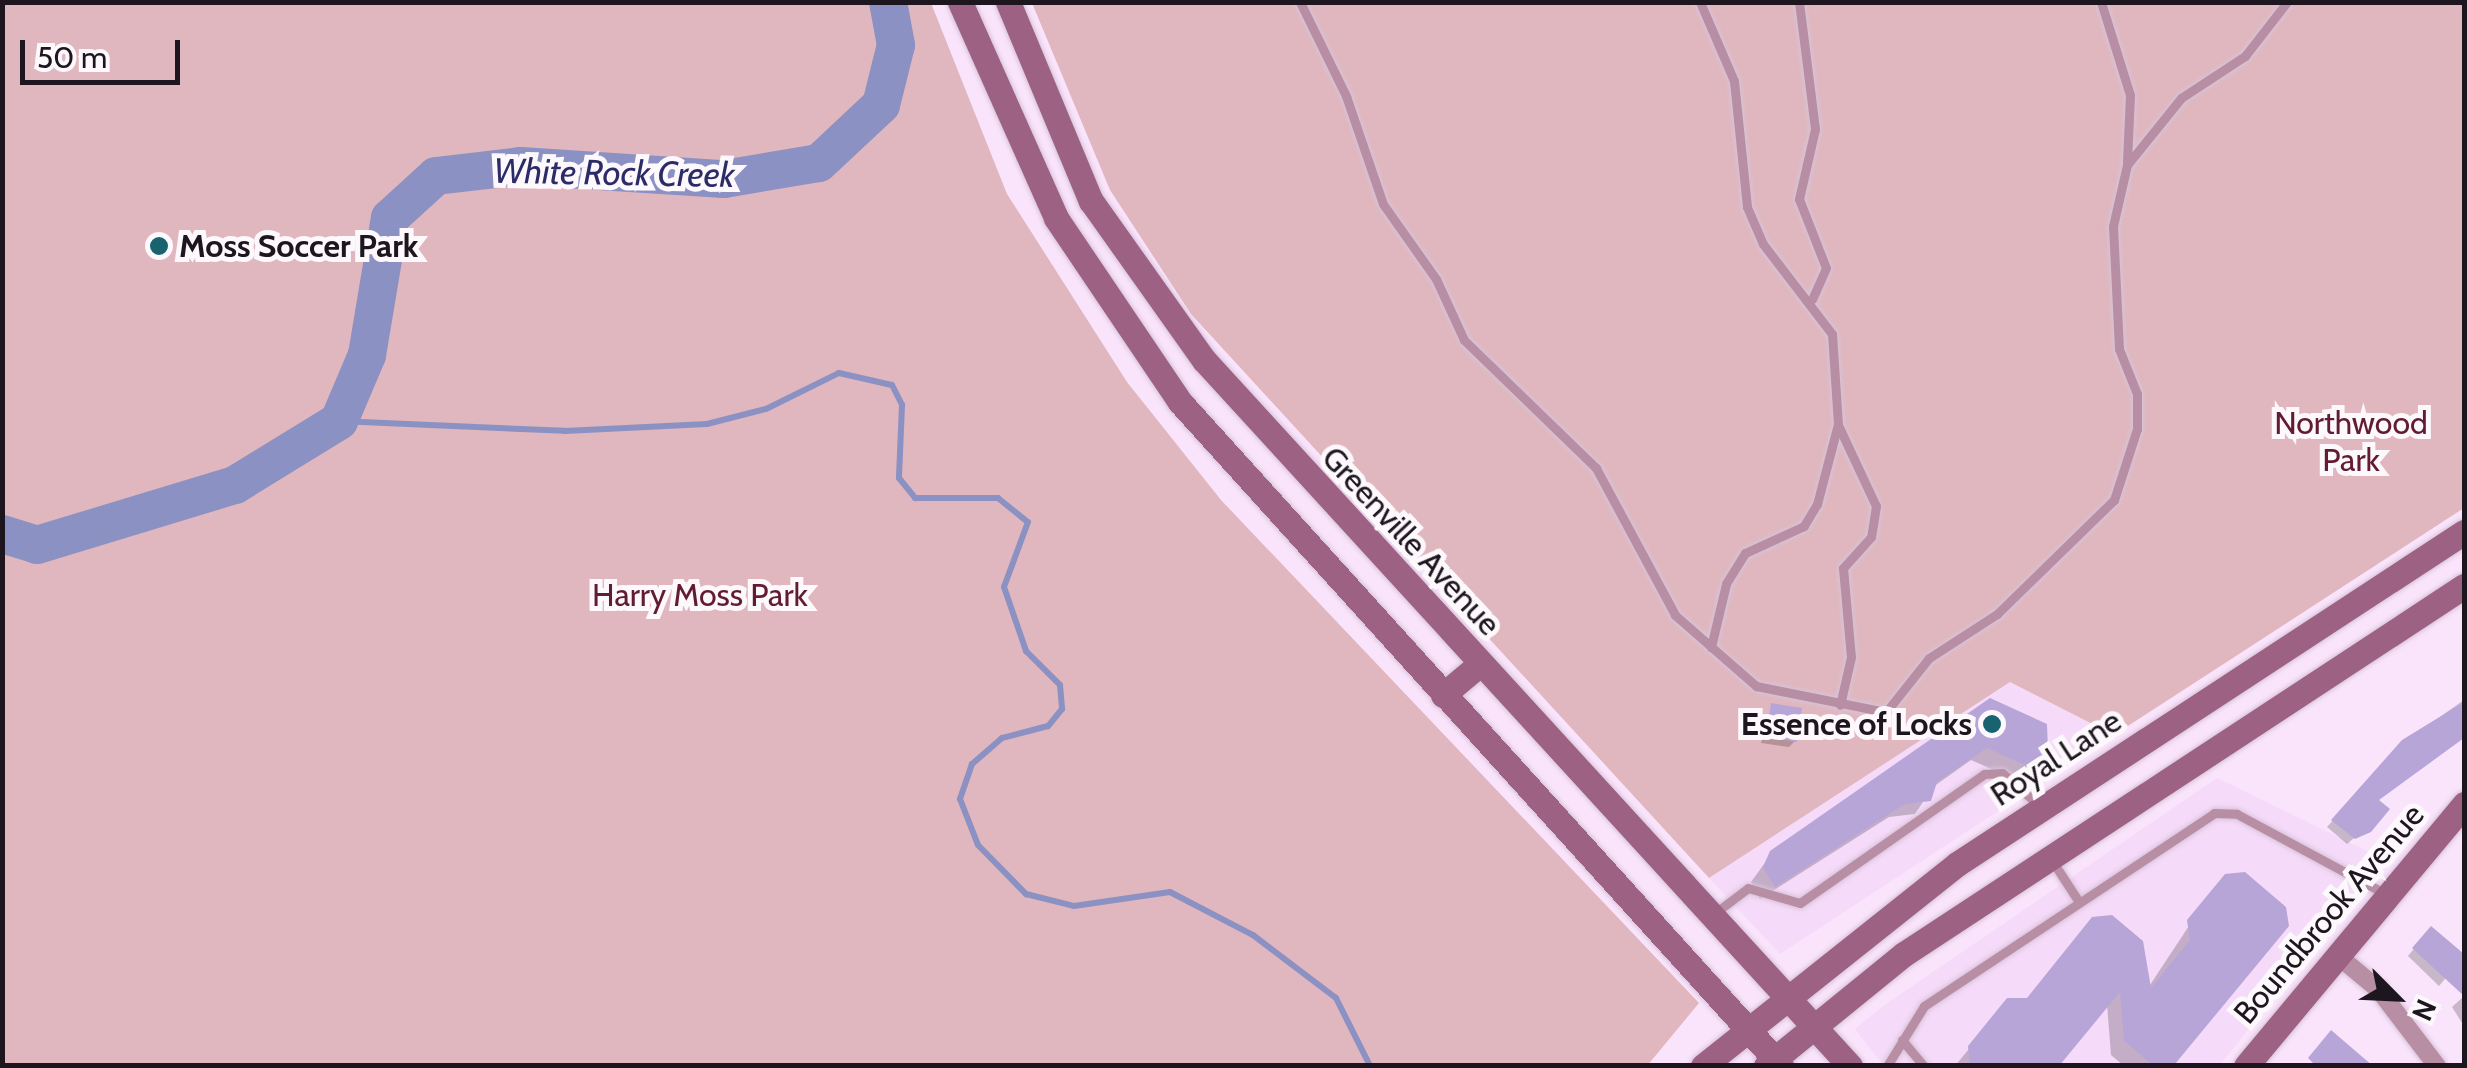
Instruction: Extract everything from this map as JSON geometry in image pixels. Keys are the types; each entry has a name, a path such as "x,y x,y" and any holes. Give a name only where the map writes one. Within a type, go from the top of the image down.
{"main road":[{"path":"960,2 1056,218 1180,402 1443,696 1746,1025 1774,1063 1812,1025 2050,857 2464,586"},
{"name":"Greenville Avenue","path":"1008,2 1091,200 1204,360 1850,1066"},
{"name":"Royal Lane","path":"1702,1066 1784,992 2040,806 2464,532"},
{"path":"1443,696 1480,664"},
{"name":"Boundbrook Avenue","path":"2250,1064 2464,804"}],"street":[{"path":"2337,954 2379,990 2437,1066"}],"lane":[{"path":"1300,2 1346,96 1383,204 1436,280 1464,340 1596,468 1654,583 1711,648 1756,686 1886,712 1929,658 1998,614 2114,500 2137,429 2137,394 2120,349 2113,226 2127,164 2130,94 2101,2"},
{"path":"1700,2 1738,98 1747,206 1763,244 1812,300 1832,334 1838,424 1817,504 1804,526 1745,553 1726,584 1711,648"},
{"path":"1798,2 1816,129 1799,198 1826,268 1812,300"},
{"path":"2127,164 2181,98 2245,56 2287,2"},
{"path":"1838,424 1876,506 1872,537 1843,568 1852,657 1840,705"},
{"path":"1712,914 1748,888 1800,903 1984,774 2002,773 2040,806"},
{"path":"1886,1066 1924,1006 2078,902 2226,812 2386,895"},
{"path":"2050,857 2078,902"},
{"path":"1902,1040 1924,1066"}],"shaded area":[{"path":"2010,682 2114,735 1780,954 1709,878"},
{"path":"2217,778 2373,854 2370,877 2220,1065 1883,1065 1855,1029 1883,1006"}],"green space":[{"name":"Harry Moss Park","path":"2,3 931,3 1007,194 1127,382 1221,500 1699,1003 1647,1066 3,1065"},
{"name":"Northwood Park","path":"1032,3 2464,3 2464,508 2114,735 2010,682 1709,878 1191,314 1110,190"}],"building":[{"path":"1990,698 2047,724 2048,752 2027,766 1987,748 1937,782 1931,801 1905,804 1775,887 1763,867 1770,851"},
{"path":"2464,702 2464,738 2379,800 2390,809 2371,832 2355,839 2331,820 2402,740"},
{"path":"1771,703 1802,708 1797,742 1766,737"},
{"path":"2245,872 2286,907 2289,926 2175,1064 2154,1066 2124,1041 2120,992 2059,1066 1970,1066 1968,1046 2007,998 2027,998 2092,917 2112,915 2143,941 2151,988 2190,940 2187,920 2225,874"},
{"path":"2431,926 2464,954 2464,996 2412,948"},
{"path":"2331,1030 2373,1066 2316,1066 2308,1058"}],"waterway":[{"name":"White Rock Creek","path":"2,534 37,545 235,485 339,421 367,355 390,218 436,176 521,166 724,179 819,163 881,105 896,45 888,2"},
{"path":"339,421 565,431 707,424 766,409 839,373 892,385 902,405 899,478 915,498 998,498 1028,522 1004,587 1026,651 1060,685 1062,709 1048,726 1002,738 972,764 960,799 978,845 1026,894 1074,906 1170,892 1253,935 1336,998 1370,1066"}],"place":[{"name":"Moss Soccer Park","path":"159,246"},
{"name":"Essence of Locks","path":"1992,724"}]}
